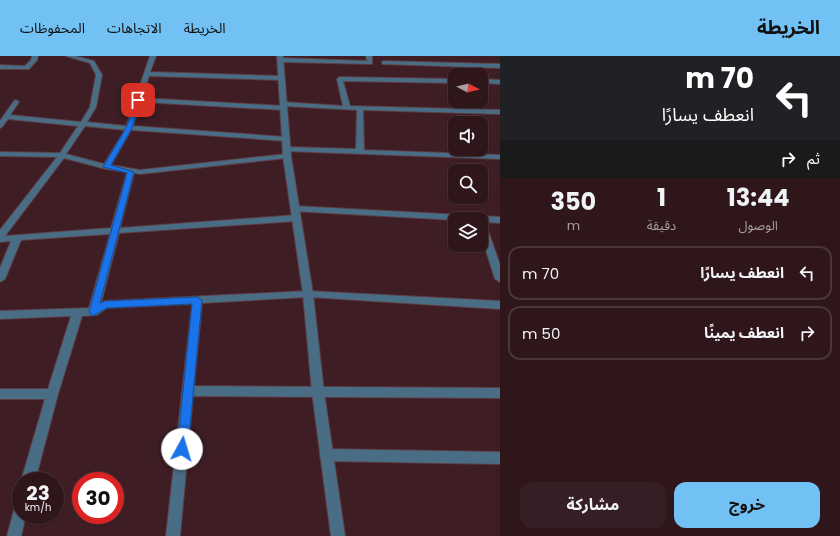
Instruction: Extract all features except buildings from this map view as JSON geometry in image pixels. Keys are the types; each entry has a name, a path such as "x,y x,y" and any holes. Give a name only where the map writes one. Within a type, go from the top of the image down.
{"street":[{"path":"0,67 27,68 34,60 35,56"},
{"path":"0,236 62,155 93,108 99,75 92,62 69,56"},
{"path":"106,167 129,128 153,56"},
{"path":"338,536 318,392 308,294 287,153 280,58 370,63 369,56"},
{"path":"384,63 500,66"},
{"path":"147,74 281,78"},
{"path":"347,108 340,79 448,81"},
{"path":"488,81 500,82"},
{"path":"138,100 360,109 500,112"},
{"path":"0,126 16,102"},
{"path":"360,109 360,152"},
{"path":"6,117 129,128 286,139"},
{"path":"0,154 62,155 131,172 287,153 360,152 500,157"},
{"path":"93,312 131,172"},
{"path":"0,239 296,213 448,219"},
{"path":"488,220 500,220"},
{"path":"0,279 18,238"},
{"path":"488,244 500,279"},
{"path":"0,315 77,314 93,312 106,304 308,294 500,305"},
{"path":"173,536 189,391 197,300"},
{"path":"30,472 52,394 77,314"},
{"path":"189,391 500,393"},
{"path":"0,394 52,394"},
{"path":"326,455 500,458"},
{"path":"14,536 17,524"}],"route":[{"path":"138,100 129,128 106,167 131,172 93,312 106,304 197,300 182,449"}]}
